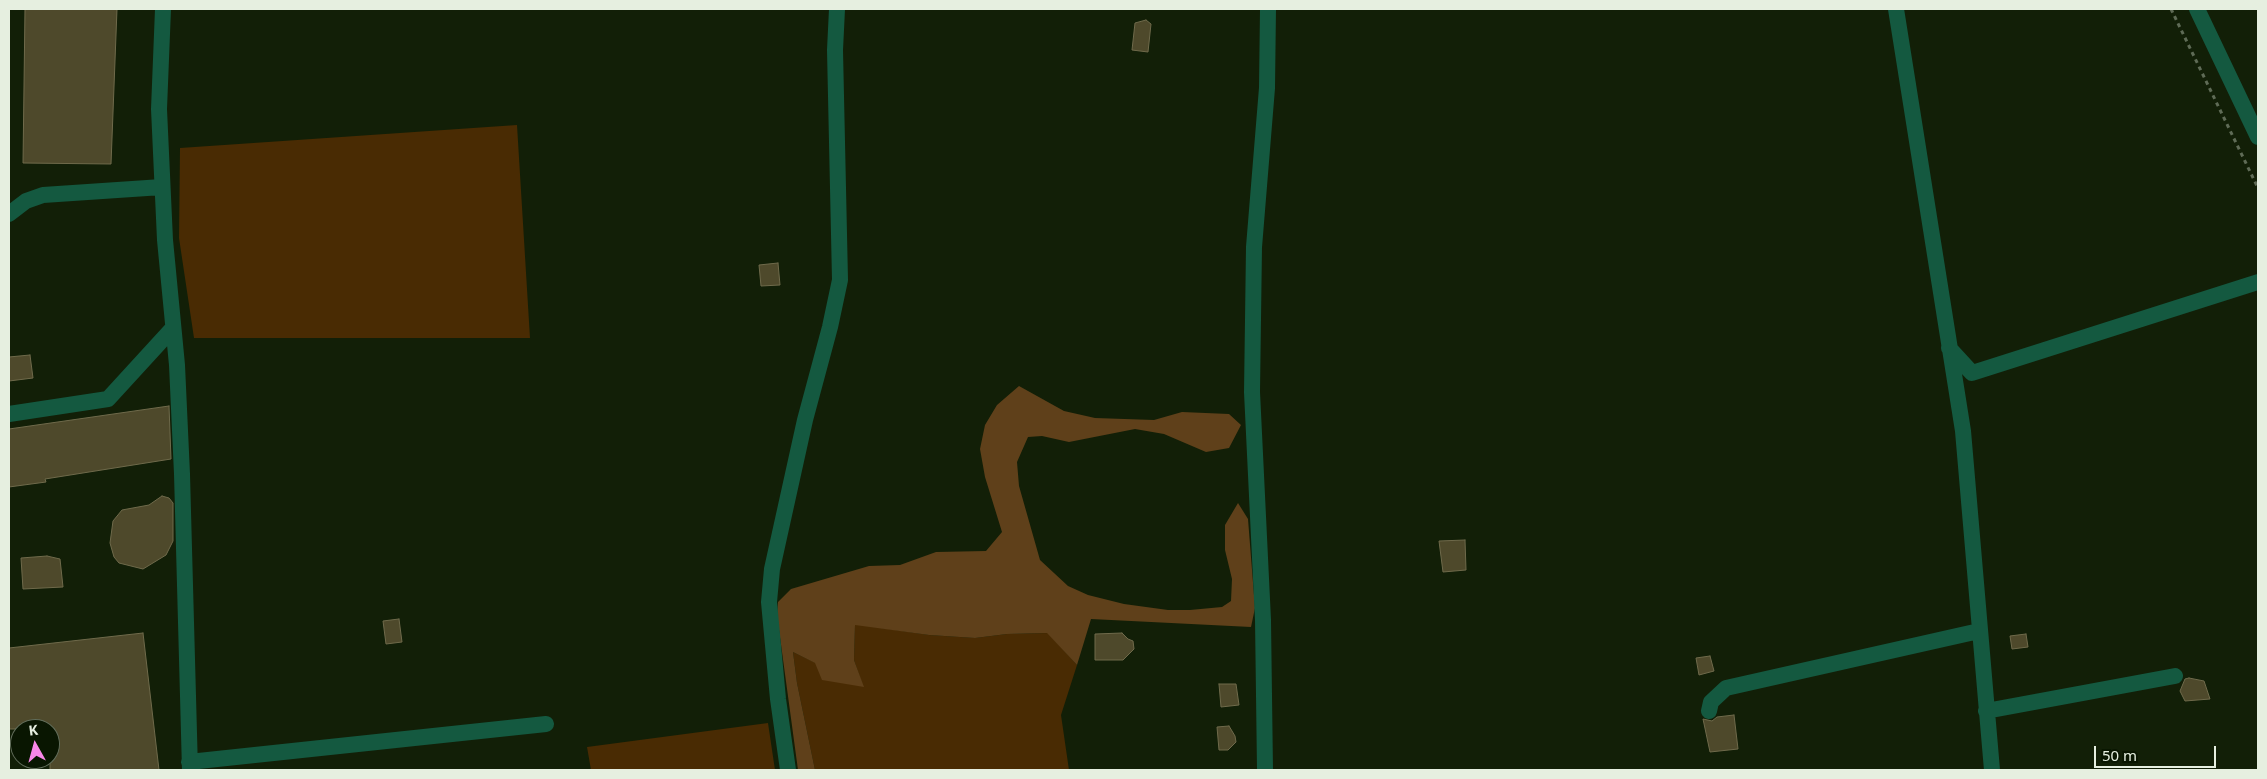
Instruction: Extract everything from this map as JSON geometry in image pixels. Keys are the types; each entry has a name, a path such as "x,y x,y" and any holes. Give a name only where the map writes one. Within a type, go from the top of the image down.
{"street":[{"path":"163,9 159,109 164,240 174,328 182,474 189,766 546,724"},
{"path":"788,770 778,699 769,602 772,569 805,420 830,327 840,280 835,50 837,9"},
{"path":"1264,770 1263,620 1252,392 1254,247 1267,88 1268,9"},
{"path":"1896,9 1963,432 1992,770"},
{"path":"2197,9 2258,137"},
{"path":"9,214 26,201 43,195 162,188"},
{"path":"1949,348 1972,374 2258,282"},
{"path":"9,414 108,399 174,328"},
{"path":"1709,711 1710,702 1726,688 1980,631"},
{"path":"1986,711 2175,676"}],"path":[{"path":"2171,9 2258,188"}],"shaded area":[{"path":"517,125 530,338 194,338 179,238 180,148"},
{"path":"1019,386 1064,411 1095,418 1154,420 1182,412 1229,414 1241,425 1229,448 1206,452 1164,434 1135,429 1069,442 1042,436 1028,437 1017,462 1019,486 1040,560 1068,586 1088,595 1124,604 1168,610 1190,610 1222,607 1231,601 1232,579 1225,550 1225,525 1238,503 1248,519 1255,608 1251,627 1091,619 1077,665 1047,633 1007,634 975,638 929,635 855,625 854,660 864,687 822,680 815,663 793,652 797,683 815,770 798,770 777,615 778,602 791,589 869,566 900,565 936,552 986,551 1002,532 985,477 980,449 985,425 997,405"},
{"path":"855,624 929,635 975,638 1007,634 1048,633 1077,665 1061,715 1069,770 815,770 797,683 793,652 863,686 854,660"},
{"path":"768,723 775,770 591,770 587,747"}],"building":[{"path":"25,9 117,9 111,164 23,163"},
{"path":"1146,20 1151,24 1148,52 1132,50 1135,23"},
{"path":"778,263 780,285 761,286 759,265"},
{"path":"30,355 33,378 9,381 9,357"},
{"path":"169,406 171,459 45,479 46,482 9,487 9,429"},
{"path":"162,496 169,498 173,503 173,541 166,555 143,569 119,563 114,557 110,543 113,521 122,510 149,505"},
{"path":"1465,540 1466,570 1443,572 1439,541"},
{"path":"47,556 60,559 63,587 23,589 21,558"},
{"path":"399,619 402,642 386,644 383,621"},
{"path":"143,633 159,770 50,770 60,769 60,719 10,719 9,729 9,648"},
{"path":"1122,633 1133,641 1134,649 1123,660 1095,660 1095,634"},
{"path":"2026,634 2028,647 2012,649 2010,636"},
{"path":"1710,656 1714,671 1699,675 1696,658"},
{"path":"2185,679 2204,681 2210,699 2185,701 2180,691"},
{"path":"1219,684 1236,684 1239,705 1221,707"},
{"path":"1734,715 1738,749 1710,752 1703,719 1712,721 1717,717"},
{"path":"1229,726 1236,742 1228,750 1219,750 1217,727"}]}
